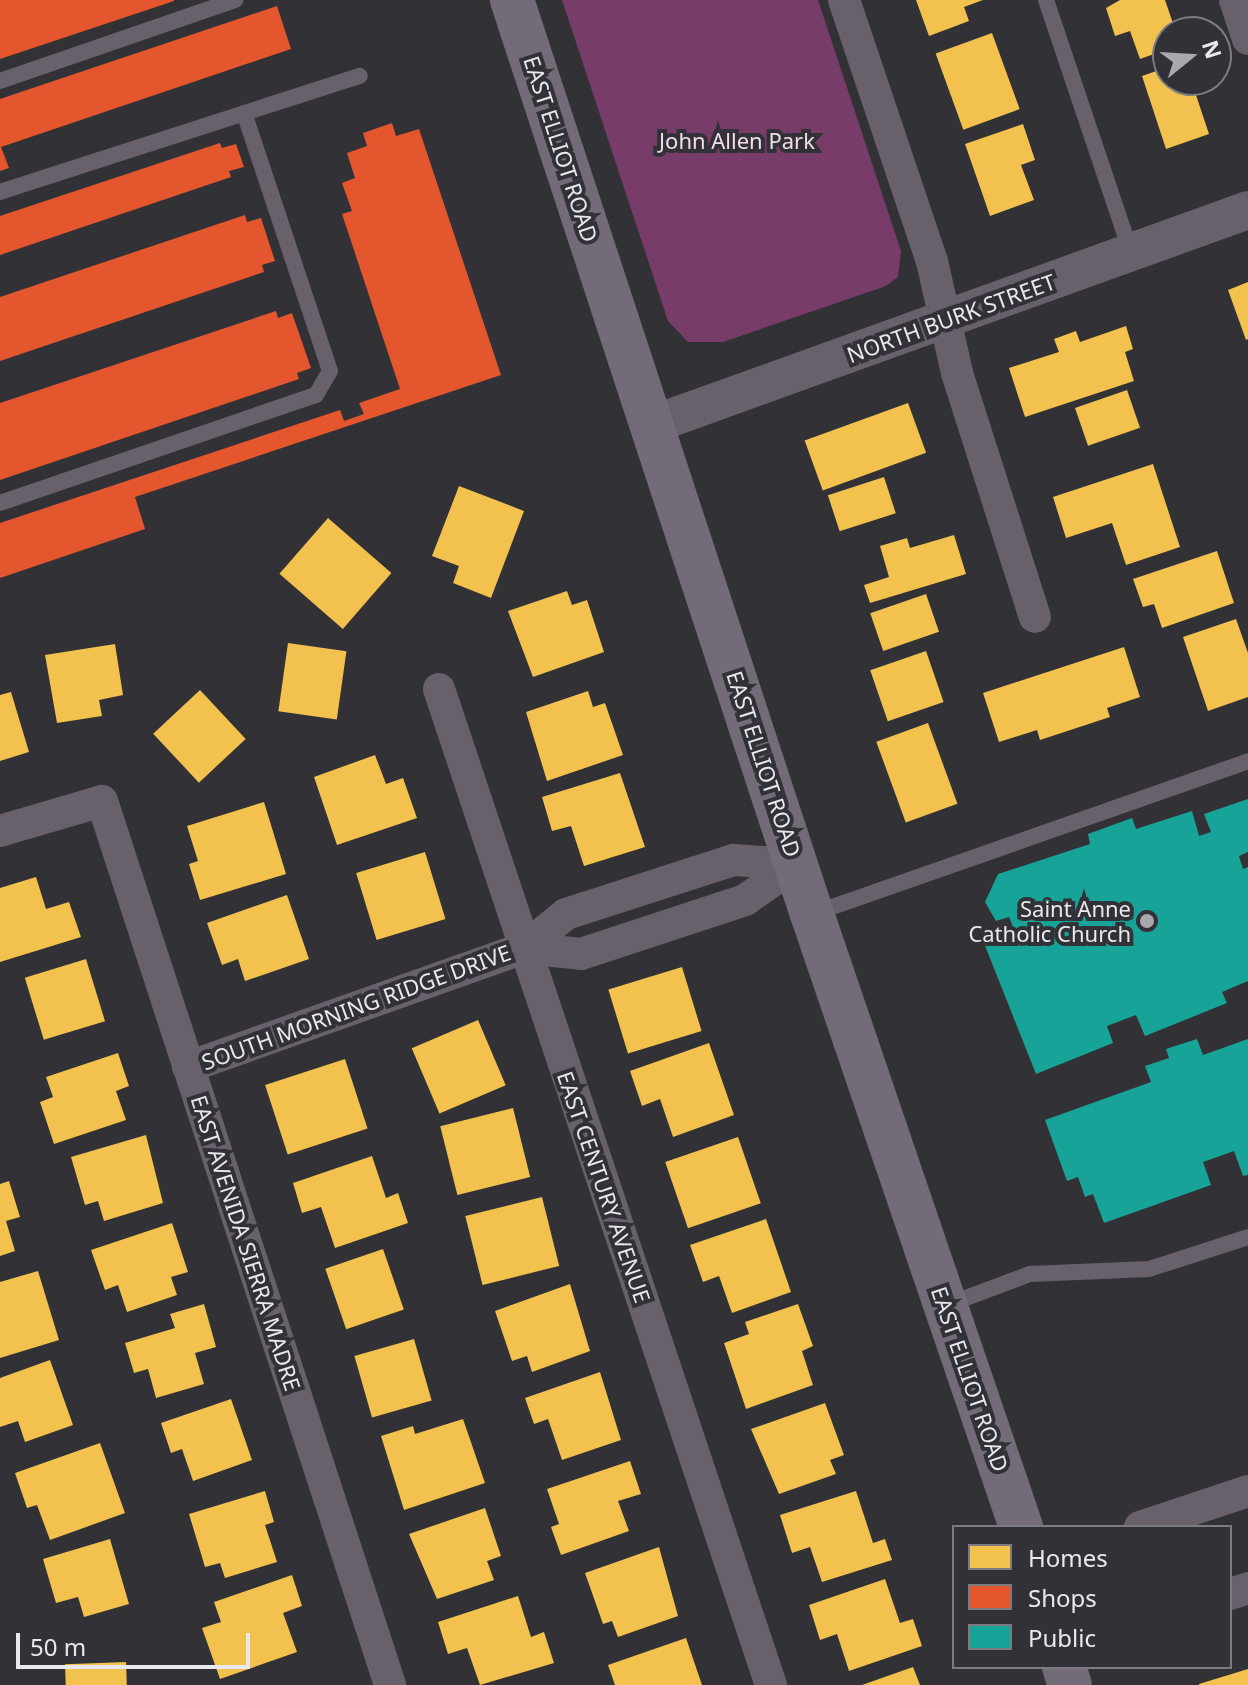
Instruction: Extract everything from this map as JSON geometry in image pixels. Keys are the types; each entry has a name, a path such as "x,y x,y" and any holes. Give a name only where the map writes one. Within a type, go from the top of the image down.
{"main road":[{"name":"EAST ELLIOT ROAD","path":"512,0 654,424 812,914 1020,1525"}],"street":[{"path":"844,0 932,261 944,320 1035,617"},
{"path":"1235,0 1248,39"},
{"name":"NORTH BURK STREET","path":"654,424 1248,210"},
{"name":"EAST CENTURY AVENUE","path":"439,689 771,1685"},
{"name":"EAST AVENIDA SIERRA MADRE","path":"0,831 102,801 390,1685"},
{"name":"SOUTH MORNING RIDGE DRIVE","path":"188,1067 524,948 581,954 745,900 797,864"},
{"path":"1146,1525 1248,1491"}],"lane":[{"path":"0,81 235,0"},
{"path":"1046,0 1131,252"},
{"path":"0,192 360,76"},
{"path":"0,503 316,395 330,371 244,113"},
{"path":"812,914 1248,761"},
{"path":"945,1305 1030,1274 1149,1269 1248,1237"}],"green space":[{"name":"John Allen Park","path":"562,0 818,0 901,251 898,277 886,286 723,342 688,342 668,321"}],"building: Homes":[{"path":"916,0 983,0 964,7 969,21 929,36"},
{"path":"1120,0 1165,0 1170,16 1152,16 1152,55 1140,59 1130,31 1115,36 1106,8"},
{"path":"992,33 1020,109 963,130 936,54"},
{"path":"1152,73 1152,96 1196,96 1209,134 1166,149 1142,76"},
{"path":"1023,124 1035,160 1021,165 1034,200 990,216 965,144"},
{"path":"1248,282 1248,339 1246,340 1228,290"},
{"path":"1126,326 1133,349 1125,352 1134,381 1025,417 1009,368 1059,352 1054,339 1076,331 1080,342"},
{"path":"1127,390 1140,428 1088,446 1075,408"},
{"path":"908,403 926,453 823,490 805,441"},
{"path":"1153,464 1180,547 1126,565 1112,523 1066,538 1053,497"},
{"path":"884,477 896,513 840,531 828,495"},
{"path":"459,486 524,511 491,598 453,583 459,566 432,556"},
{"path":"328,518 391,573 343,629 279,574"},
{"path":"954,535 966,574 870,603 864,585 889,577 880,546 907,538 910,548"},
{"path":"1217,551 1234,603 1162,628 1154,604 1143,607 1133,579"},
{"path":"567,591 572,605 587,600 604,652 533,677 508,611"},
{"path":"926,594 939,632 883,651 870,613"},
{"path":"1236,619 1248,653 1248,697 1208,711 1183,637"},
{"path":"288,643 346,651 337,720 278,711"},
{"path":"115,644 123,695 99,700 102,716 57,723 45,655"},
{"path":"1124,647 1140,697 1107,708 1110,717 1040,740 1037,730 999,742 983,693"},
{"path":"926,651 944,702 888,721 870,670"},
{"path":"200,690 246,739 199,783 153,734"},
{"path":"588,691 593,707 605,703 623,755 547,781 526,712"},
{"path":"11,692 29,752 0,761 0,695"},
{"path":"928,723 957,804 906,823 876,742"},
{"path":"375,755 386,784 403,778 417,818 337,845 314,777"},
{"path":"620,773 645,847 584,866 571,826 552,831 542,797"},
{"path":"264,802 286,874 200,900 189,864 198,861 187,826"},
{"path":"425,852 445,919 377,940 356,873"},
{"path":"36,877 46,909 69,902 81,937 0,962 0,888"},
{"path":"287,895 309,959 245,981 238,959 222,965 207,923"},
{"path":"86,959 105,1021 44,1040 25,978"},
{"path":"682,967 702,1031 628,1054 608,990"},
{"path":"478,1020 506,1085 439,1113 412,1048"},
{"path":"709,1043 734,1115 673,1137 660,1099 642,1106 630,1071"},
{"path":"118,1053 129,1086 116,1091 126,1120 54,1144 40,1102 53,1097 46,1077"},
{"path":"345,1059 368,1128 288,1154 265,1085"},
{"path":"513,1108 530,1177 457,1195 440,1126"},
{"path":"146,1135 163,1203 104,1221 98,1201 85,1205 71,1157"},
{"path":"738,1137 761,1203 688,1228 665,1162"},
{"path":"372,1156 386,1198 398,1193 408,1223 335,1248 321,1207 302,1213 293,1183"},
{"path":"9,1181 20,1217 6,1221 15,1251 0,1256 0,1184"},
{"path":"542,1197 559,1266 483,1285 465,1216"},
{"path":"766,1219 791,1292 732,1313 719,1276 703,1282 690,1245"},
{"path":"172,1223 188,1272 171,1277 177,1295 127,1312 118,1285 105,1290 91,1250"},
{"path":"383,1249 404,1310 346,1329 325,1269"},
{"path":"38,1271 59,1340 0,1358 0,1282"},
{"path":"570,1284 590,1351 532,1372 527,1356 512,1361 495,1311"},
{"path":"204,1304 216,1347 195,1353 204,1384 156,1398 148,1369 134,1373 125,1343 175,1328 170,1314"},
{"path":"798,1304 813,1346 802,1351 813,1385 746,1409 724,1343 749,1334 745,1322"},
{"path":"414,1339 432,1401 372,1418 354,1356"},
{"path":"50,1360 73,1425 25,1442 18,1421 0,1427 0,1378"},
{"path":"600,1372 621,1440 562,1460 548,1419 534,1424 525,1398"},
{"path":"231,1399 252,1460 193,1481 182,1449 171,1453 161,1423"},
{"path":"825,1403 844,1455 830,1460 836,1474 779,1494 751,1429"},
{"path":"463,1419 485,1483 404,1510 381,1436 413,1426 415,1434"},
{"path":"100,1443 125,1513 50,1540 37,1505 27,1508 15,1473"},
{"path":"630,1461 641,1494 618,1501 629,1531 561,1555 551,1527 559,1524 547,1489"},
{"path":"265,1491 274,1522 265,1525 277,1562 225,1578 220,1563 205,1567 189,1514"},
{"path":"856,1491 873,1543 885,1539 892,1560 822,1582 810,1547 792,1553 780,1515"},
{"path":"485,1508 501,1556 487,1561 494,1580 437,1599 409,1534"},
{"path":"110,1539 129,1604 84,1617 78,1597 56,1603 43,1559"},
{"path":"659,1547 678,1616 618,1637 612,1621 603,1624 585,1573"},
{"path":"292,1575 302,1606 283,1613 297,1652 220,1679 202,1628 221,1622 214,1602"},
{"path":"885,1579 900,1623 913,1619 922,1646 849,1671 837,1634 820,1640 809,1605"},
{"path":"518,1596 531,1637 544,1632 554,1663 480,1685 467,1648 448,1654 438,1622"},
{"path":"686,1638 702,1685 615,1685 608,1665"},
{"path":"126,1662 127,1685 66,1685 65,1664"},
{"path":"913,1667 920,1685 862,1685"},
{"path":"1248,1669 1248,1685 1199,1685 1199,1684"}],"building: Shops":[{"path":"0,0 174,0 174,1 0,59"},
{"path":"277,6 291,49 1,147 9,168 0,171 0,99"},
{"path":"392,123 396,136 419,129 501,375 135,497 145,529 0,578 0,523 340,410 344,421 364,414 359,403 400,389 342,214 352,211 342,183 355,178 347,153 367,146 363,133"},
{"path":"220,143 222,148 236,144 244,167 229,171 231,177 0,255 0,216"},
{"path":"245,215 247,222 261,218 275,261 262,265 264,272 0,361 0,297"},
{"path":"276,311 278,318 292,313 311,368 297,373 299,379 0,480 0,403"}],"building: Public":[{"path":"1248,799 1248,852 1239,856 1243,869 1248,867 1248,981 1222,992 1227,1003 1145,1036 1136,1015 1107,1026 1113,1043 1036,1074 982,938 1013,927 1009,917 996,921 985,902 998,874 1090,844 1088,834 1132,818 1136,829 1192,811 1199,836 1211,832 1204,814"},
{"path":"1197,1039 1203,1055 1248,1039 1248,1175 1243,1176 1234,1151 1203,1162 1211,1185 1104,1223 1093,1194 1085,1197 1078,1177 1067,1181 1045,1120 1151,1082 1145,1066 1169,1058 1166,1049"}],"place":[{"name":"Saint Anne Catholic Church","path":"1147,921"}]}
